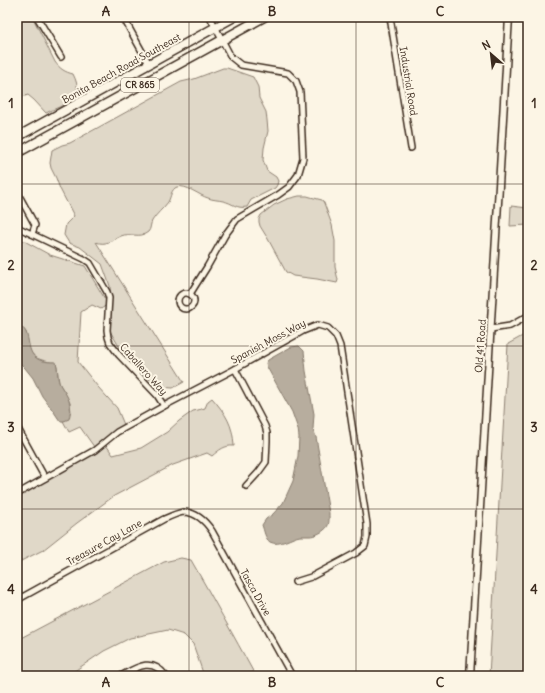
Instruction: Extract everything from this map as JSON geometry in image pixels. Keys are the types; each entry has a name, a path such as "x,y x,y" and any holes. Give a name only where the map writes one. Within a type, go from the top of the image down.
{"main road":[{"name":"Bonita Beach Road Southeast","path":"17,137 234,17"},
{"name":"CR 865","path":"17,153 264,17"}],"street":[{"path":"37,17 60,57"},
{"path":"123,17 149,64"},
{"path":"190,294 225,235 237,220 289,187 298,175 303,158 300,92 296,80 288,73 241,65 232,57 210,17"},
{"name":"Industrial Road","path":"390,17 411,148"},
{"name":"Old 41 Road","path":"470,676 509,17"},
{"path":"17,192 35,226 32,234"},
{"path":"17,205 25,205"},
{"name":"Caballero Way","path":"17,227 90,263 109,298 107,330 110,343 118,355 157,395 164,406"},
{"path":"491,330 510,326 528,316"},
{"name":"Spanish Moss Way","path":"17,494 95,450 117,432 303,331 318,325 328,328 336,336 340,346 366,516 367,537 365,546 356,553 311,577 295,582"},
{"path":"235,369 265,426 268,440 266,462 246,486"},
{"path":"17,427 45,478"},
{"name":"Treasure Cay Lane","path":"17,600 164,519 184,512 201,518"},
{"name":"Tasca Drive","path":"201,518 209,526 292,676"},
{"path":"121,676 139,666 150,665 156,666 166,676"}],"shaded area":[{"path":"17,17 33,18 55,62 63,70 73,74 77,83 75,96 71,100 66,104 46,113 28,95 17,99"},
{"path":"223,68 253,77 258,87 259,98 266,112 268,131 263,160 267,171 276,177 278,181 275,188 251,200 247,207 237,207 223,201 210,199 185,187 177,187 172,191 168,202 151,222 150,230 148,232 142,235 124,235 106,243 96,242 184,382 173,388 159,387 141,373 120,348 110,331 110,286 102,264 80,247 69,243 64,235 66,224 74,216 51,168 50,163 52,150 70,143 181,82 194,79"},
{"path":"307,196 322,200 324,203 332,225 335,241 335,267 338,280 337,283 293,276 286,272 260,226 259,219 261,215 274,205 287,199"},
{"path":"511,206 528,208 528,225 510,226"},
{"path":"17,237 50,255 85,266 108,304 101,309 92,305 81,312 78,362 117,408 125,427 104,442 113,455 141,448 167,432 193,411 205,408 208,401 212,398 228,420 234,446 225,447 212,456 207,453 173,465 114,496 43,550 17,563 17,498 97,451 80,427 69,432 63,421 71,412 70,403 59,383 57,366 55,362 42,360 34,356 28,345 26,332 20,327 17,327"},
{"path":"17,327 25,330 30,349 37,359 48,362 56,362 60,385 70,404 69,419 60,421 42,396 33,378 17,360"},
{"path":"528,333 528,676 489,676 508,344"},
{"path":"299,346 304,351 314,414 313,429 316,437 329,513 329,523 326,528 315,535 300,536 281,543 274,543 267,539 262,525 266,519 283,503 293,481 298,456 299,437 292,412 266,363 268,360 291,347"},
{"path":"181,558 191,560 254,673 243,676 204,676 193,644 184,635 168,630 130,638 104,651 73,672 63,676 17,676 17,640 164,562"}]}
